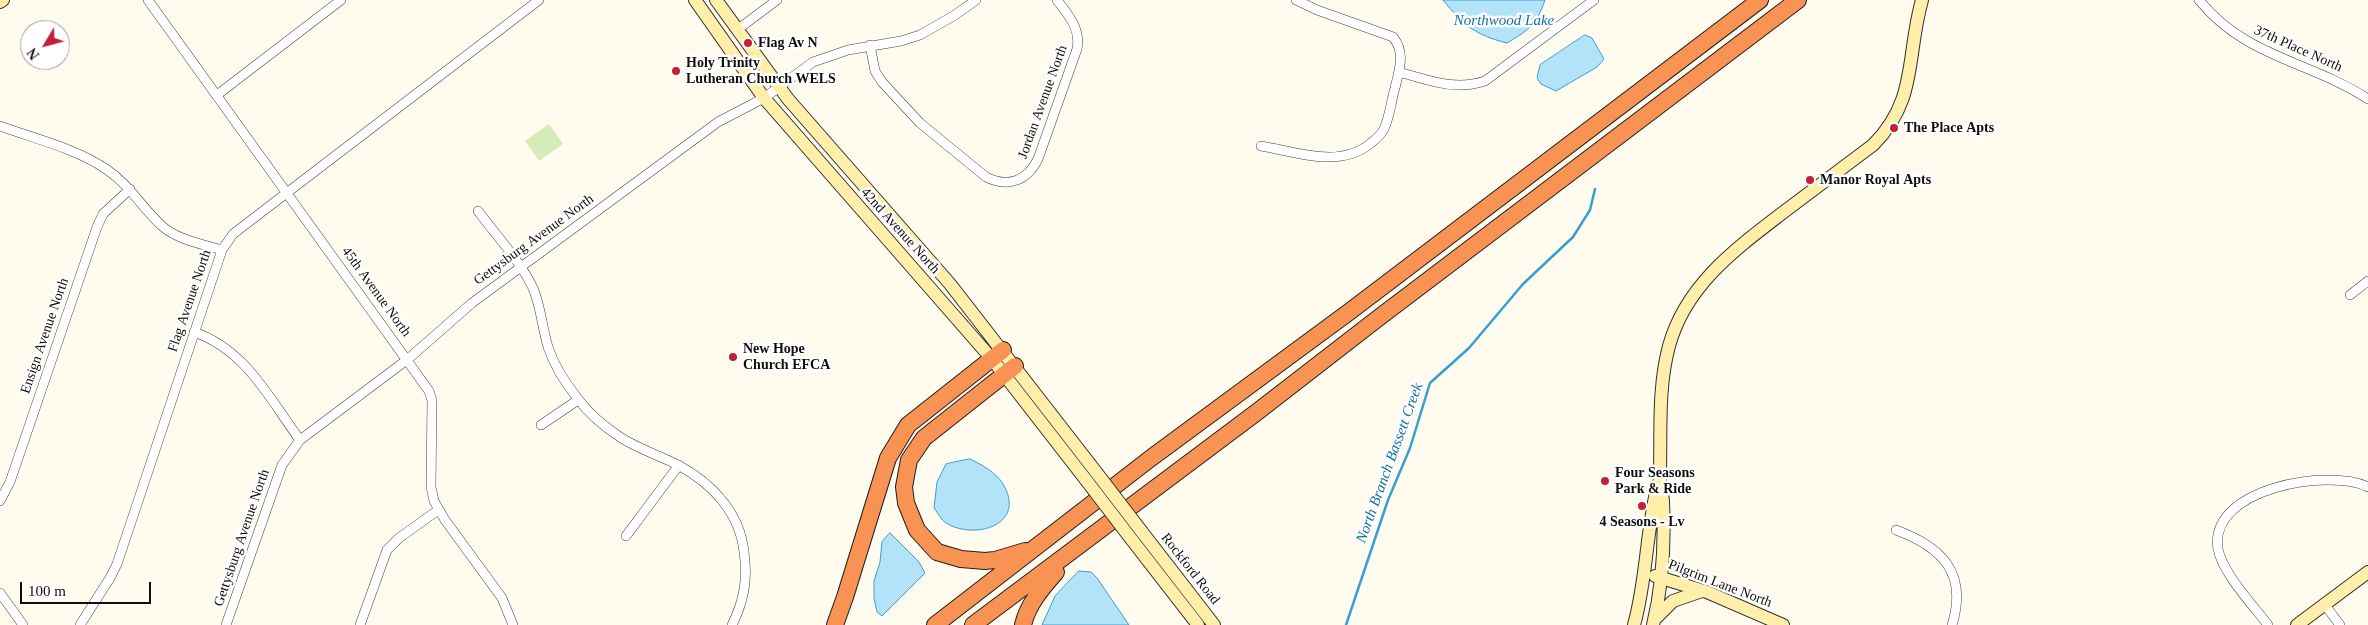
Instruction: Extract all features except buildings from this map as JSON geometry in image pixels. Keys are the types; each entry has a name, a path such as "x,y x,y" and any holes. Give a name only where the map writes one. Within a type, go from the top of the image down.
{"highway":[{"path":"935,625 1760,0"},
{"path":"973,625 1071,553 1798,0"},
{"path":"835,625 888,458 908,426 997,354"},
{"path":"1010,370 918,444 909,460 905,476 905,495 917,530 937,552 961,559 985,561 995,560 1036,547"},
{"path":"1024,625 1034,599 1071,553"}],"main road":[{"name":"42nd Avenue North","path":"695,0 764,98 997,354 1096,472 1137,536"},
{"name":"42nd Avenue North","path":"716,0 779,87 950,284 997,354"},
{"path":"1634,625 1645,573 1654,500 1659,479 1664,368 1670,344 1690,300 1704,280 1728,256 1873,145 1886,132 1896,117 1904,99 1922,0"},
{"name":"42nd Avenue North","path":"1010,370 1086,480 1137,536"},
{"path":"1654,622 1662,578 1663,499 1659,479"},
{"name":"Rockford Road","path":"1137,536 1198,625"},
{"name":"Rockford Road","path":"1137,536 1214,625"},
{"path":"2297,625 2368,572"},
{"name":"Pilgrim Lane North","path":"1645,573 1702,591 1783,625"},
{"path":"1654,622 1673,601 1702,591"}],"street":[{"name":"45th Avenue North","path":"148,0 429,390 432,400 431,487 438,510 502,598 513,625"},
{"path":"216,95 341,0"},
{"name":"Flag Avenue North","path":"80,625 117,564 222,250 240,226 539,0"},
{"path":"737,30 777,0"},
{"name":"Gettysburg Avenue North","path":"226,625 279,472 289,453 300,440 408,359 472,303 718,122 764,98 797,73 822,59 870,45 901,41 920,35 955,15 976,0"},
{"name":"Jordan Avenue North","path":"870,45 875,71 882,82 911,115 986,176 1005,183 1015,182 1026,177 1038,159 1077,49 1078,33 1073,21 1057,0"},
{"path":"1261,146 1334,158 1350,156 1363,150 1384,130 1399,72 1401,53 1399,44 1393,37 1317,10 1296,0"},
{"path":"1399,72 1449,86 1473,85 1485,81 1594,0"},
{"name":"37th Place North","path":"2199,0 2230,31 2249,44 2332,79 2368,99"},
{"path":"0,126 88,158 106,169 130,189 162,226 182,238 222,250"},
{"name":"Ensign Avenue North","path":"0,501 10,482 97,227 104,214 130,189"},
{"path":"478,211 520,267 534,293 548,346 555,364 578,400 599,421 620,437 679,465 697,477 726,505 743,540 746,581 743,601 732,625"},
{"path":"2350,295 2368,281"},
{"path":"194,332 220,344 235,354 248,368 300,440"},
{"path":"541,425 578,400"},
{"path":"626,536 679,465"},
{"path":"2268,625 2226,569 2221,558 2218,536 2228,515 2252,497 2288,484 2348,481 2368,487"},
{"path":"360,625 386,550 399,538 438,510"},
{"path":"1896,530 1931,546 1950,568 1958,597 1952,625"},
{"path":"0,593 23,625"},
{"path":"2324,605 2340,625"}],"green space":[{"path":"549,124 563,144 539,161 525,141"}],"water":[{"name":"Northwood Lake","path":"1443,0 1545,0 1539,15 1531,26 1507,43 1470,28"},
{"path":"1585,35 1592,38 1604,59 1597,67 1556,91 1541,84 1537,78 1540,65"},
{"path":"970,459 984,466 997,476 1009,498 1008,510 1003,519 995,525 984,529 958,528 946,523 934,508 937,482 946,464"},
{"path":"890,533 919,562 925,573 882,616 877,612 874,598 874,581 880,562 882,542"},
{"path":"1079,571 1091,572 1097,578 1129,625 1042,625 1055,596"}],"waterway":[{"name":"North Branch Bassett Creek","path":"1346,625 1388,500 1410,448 1430,383 1469,348 1523,284 1573,237 1590,210 1595,189"}],"place":[{"name":"Flag Av N","path":"748,43"},
{"name":"Holy Trinity Lutheran Church WELS","path":"676,71"},
{"name":"The Place Apts","path":"1894,128"},
{"name":"Manor Royal Apts","path":"1810,180"},
{"name":"New Hope Church EFCA","path":"733,357"},
{"name":"Four Seasons Park & Ride","path":"1605,481"},
{"name":"4 Seasons - Lv","path":"1642,506"}]}
